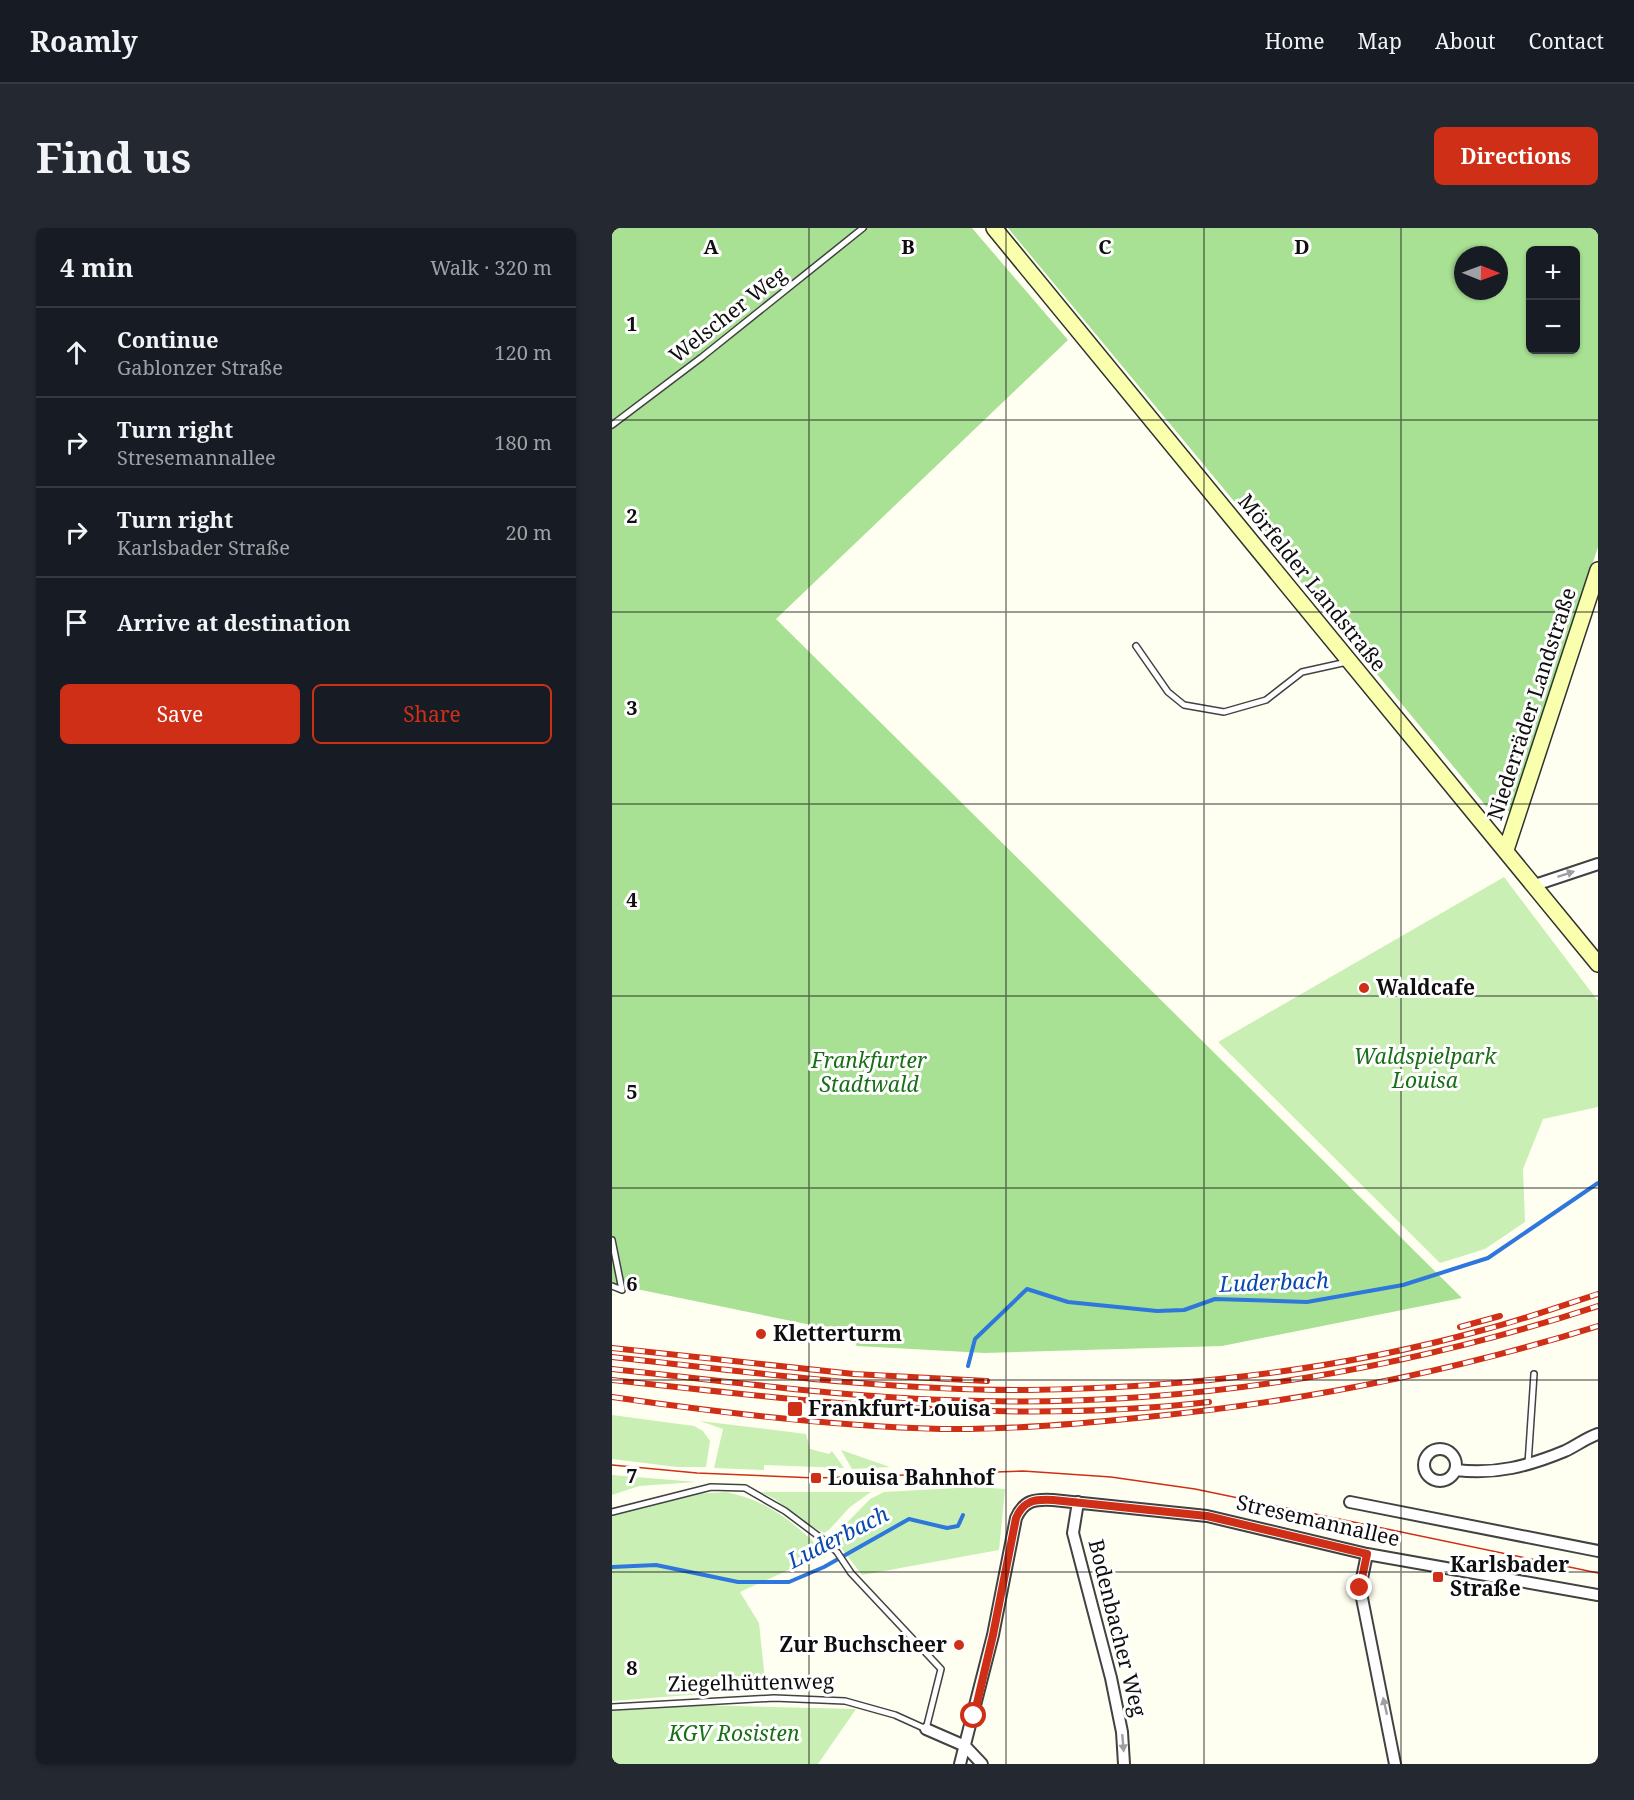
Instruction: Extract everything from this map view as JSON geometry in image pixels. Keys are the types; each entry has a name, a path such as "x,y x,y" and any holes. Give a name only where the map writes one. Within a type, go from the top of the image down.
{"main road":[{"name":"Mörfelder Landstraße","path":"994,228 1598,964"},
{"name":"Niederräder Landstraße","path":"1506,850 1598,570"}],"street":[{"path":"1534,885 1598,864"},
{"path":"1456,1470 1479,1473 1507,1470 1566,1450 1598,1434"},
{"name":"Stresemannallee","path":"965,1746 993,1635 1016,1518 1021,1508 1028,1502 1040,1499 1207,1516 1367,1554 1598,1595"},
{"name":"Bodenbacher Weg","path":"1078,1502 1073,1533 1113,1689 1122,1732 1124,1764"},
{"name":"Stresemannallee","path":"1350,1502 1598,1551"},
{"path":"1367,1554 1360,1588 1395,1764"},
{"name":"Ziegelhüttenweg","path":"926,1729 965,1746 982,1764"},
{"path":"960,1764 965,1746"}],"lane":[{"name":"Welscher Weg","path":"612,425 711,350 863,228"},
{"path":"1136,646 1168,692 1184,705 1224,712 1266,700 1302,672 1349,662"},
{"path":"612,1240 622,1290 612,1286"},
{"path":"1528,1464 1534,1374"},
{"path":"612,1512 711,1487 745,1488 785,1511 837,1552 843,1563 940,1669 926,1729"},
{"name":"Ziegelhüttenweg","path":"612,1707 774,1698 845,1701 895,1715 926,1729"}],"green space":[{"name":"Frankfurter Stadtwald","path":"612,228 972,228 1068,340 776,619 1462,1298 1222,1346 985,1353 857,1346 842,1328 811,1325 612,1284"},
{"path":"1008,228 1598,228 1598,547 1511,811 1491,812"},
{"name":"Waldspielpark Louisa","path":"1504,877 1598,1001 1598,1107 1543,1119 1523,1169 1525,1222 1485,1249 1440,1263 1218,1042"},
{"path":"612,1415 694,1426 703,1431 710,1441 706,1467 677,1467 612,1459"},
{"path":"700,1421 806,1434 810,1449 829,1454 832,1451 844,1468 764,1465 764,1470 714,1468 723,1429"},
{"path":"841,1450 890,1467 852,1469"},
{"path":"612,1475 696,1482 639,1486 612,1495"},
{"path":"975,1487 1005,1489 999,1550 862,1575 833,1537 870,1499 884,1492"},
{"path":"726,1492 756,1501 769,1508 792,1523 826,1553 740,1592 759,1623 766,1689 612,1701 612,1515 695,1494"},
{"path":"760,1492 871,1492 850,1507 824,1533 804,1522 775,1499"},
{"name":"KGV Rosisten","path":"697,1705 856,1709 818,1764 612,1764 612,1710"}],"waterway":[{"name":"Luderbach","path":"968,1366 975,1339 1027,1289 1068,1302 1157,1311 1184,1310 1215,1299 1307,1302 1403,1285 1488,1258 1598,1183"},
{"name":"Luderbach","path":"612,1567 656,1565 738,1582 789,1582 824,1567 909,1519 947,1528 958,1526 963,1515"}],"tram line":[{"path":"612,1465 697,1473 816,1478 1023,1471 1111,1477 1195,1489 1598,1573"}],"railway":[{"path":"612,1357 819,1380 923,1387 1027,1390 1142,1386 1257,1375 1371,1356 1498,1326 1598,1294"},
{"path":"612,1369 904,1398 1029,1401 1112,1399 1277,1382 1358,1368 1438,1351 1598,1306"},
{"path":"1460,1327 1500,1316"},
{"path":"612,1397 735,1413 859,1425 941,1429 1044,1426 1204,1411 1318,1394 1487,1358 1598,1326"},
{"path":"612,1348 854,1374 987,1381"},
{"path":"612,1380 836,1403 985,1411 1134,1409 1209,1402"}],"place":[{"name":"Waldcafe","path":"1364,988"},
{"name":"Kletterturm","path":"761,1334"},
{"name":"Frankfurt-Louisa","path":"795,1409"},
{"name":"Louisa Bahnhof","path":"816,1478"},
{"name":"Karlsbader Straße","path":"1438,1577"},
{"name":"Zur Buchscheer","path":"959,1645"}],"route":[{"path":"974,1716 1011,1551 1016,1518 1021,1508 1028,1502 1040,1499 1053,1500 1207,1516 1367,1554 1360,1588"}]}
